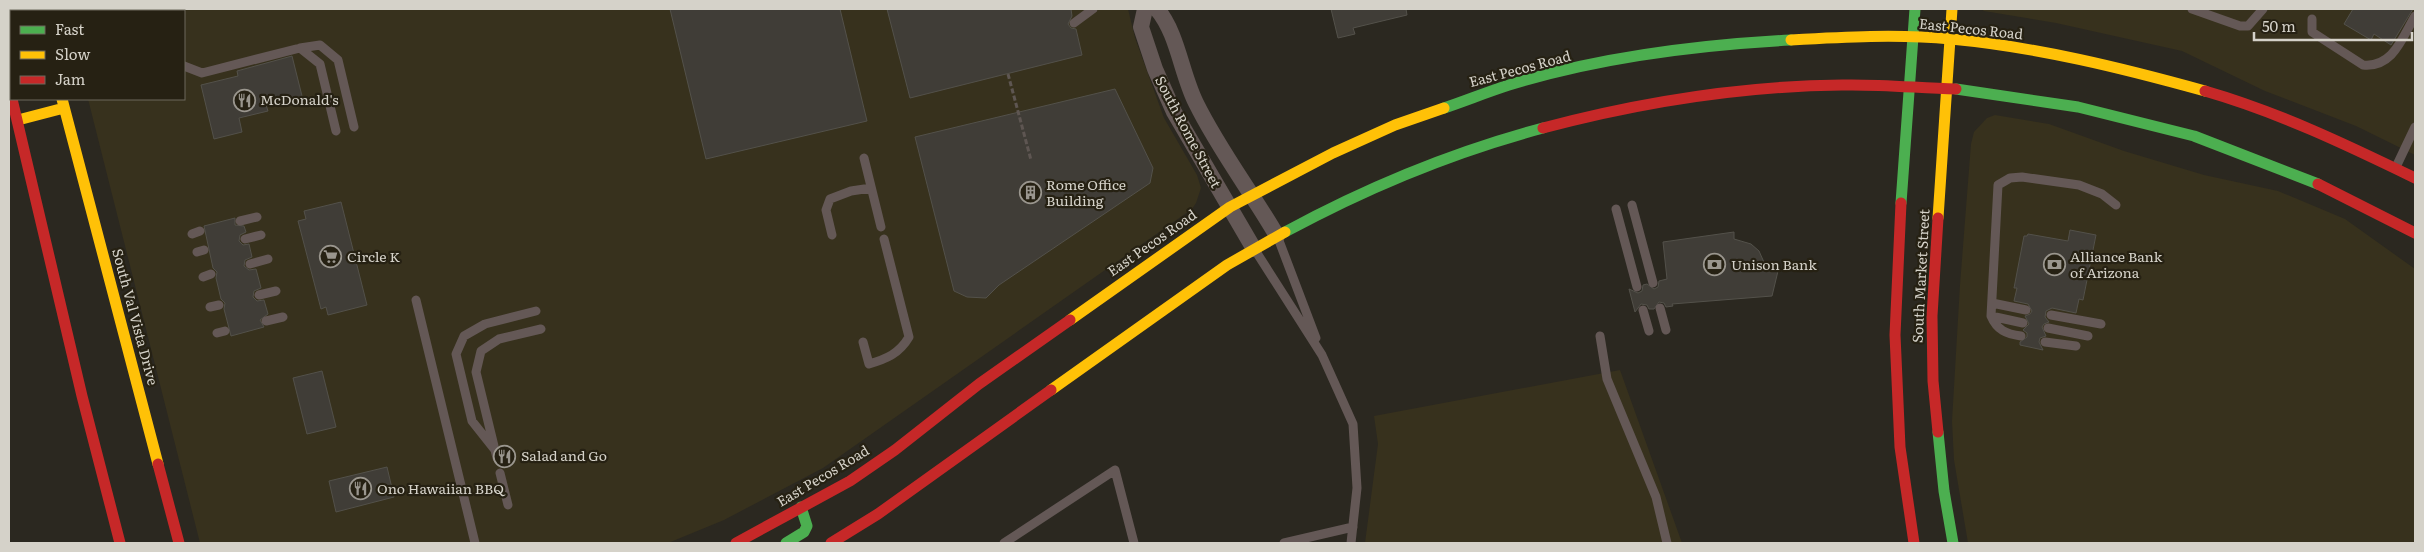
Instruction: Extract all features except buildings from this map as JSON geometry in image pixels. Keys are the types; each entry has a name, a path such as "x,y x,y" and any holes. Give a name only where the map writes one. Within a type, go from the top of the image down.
{"main road":[{"name":"South Market Street","path":"1914,543 1900,447 1895,335 1900,216 1915,9"},
{"name":"South Market Street","path":"1952,9 1932,335 1933,381 1940,457 1953,543"},
{"name":"East Pecos Road","path":"736,543 850,481 895,450 979,384 1230,207 1332,153 1395,125 1510,85 1570,70 1628,58 1731,43 1819,38 1913,37 1950,39 2017,48 2138,72 2247,103 2341,142 2415,178"},
{"path":"835,542 878,514 1227,265 1277,236 1374,188 1429,165 1485,144 1604,111 1664,100 1764,88 1827,84 1910,84 2032,98 2139,121 2208,143 2306,179 2356,201 2415,233"},
{"path":"11,100 13,121 120,543"},
{"path":"13,121 63,103"},
{"name":"South Val Vista Drive","path":"63,103 178,543"},
{"path":"786,543 804,532 808,526 801,507"}],"street":[{"name":"South Rome Street","path":"1145,9 1142,27 1155,69 1194,149 1254,249"},
{"name":"South Rome Street","path":"1157,9 1167,21 1188,86 1201,114 1220,147 1253,194 1277,236"}],"lane":[{"path":"1074,23 1091,9"},
{"path":"2192,9 2240,26 2248,26 2263,9"},
{"path":"2312,19 2312,32 2363,65 2373,66 2382,64 2392,56 2415,16"},
{"path":"185,66 202,73 300,48 320,45 338,60 354,126"},
{"path":"300,48 320,64 336,131"},
{"path":"2396,168 2415,127"},
{"path":"864,158 880,228"},
{"path":"2021,336 2009,334 1995,326 1991,316 1998,185 2010,178 2022,177 2079,185 2102,194 2116,205"},
{"path":"832,235 826,210 830,199 851,190 871,188"},
{"path":"1632,205 1653,283"},
{"path":"1616,209 1637,287"},
{"path":"240,221 256,217"},
{"path":"245,239 261,235"},
{"path":"1277,236 1322,355 1353,424 1357,488 1351,543"},
{"path":"863,342 869,364 883,360 901,350 909,338 884,239"},
{"path":"1254,249 1322,355"},
{"path":"250,264 268,259"},
{"path":"260,295 276,291"},
{"path":"416,300 475,543"},
{"path":"1992,304 2026,310"},
{"path":"1660,308 1666,330"},
{"path":"1643,310 1649,331"},
{"path":"536,311 485,324 464,336 456,354 472,421 496,454 476,372 481,351 499,339 541,329"},
{"path":"2051,314 2100,324"},
{"path":"1991,316 2023,324"},
{"path":"266,321 283,317"},
{"path":"2048,328 2088,336"},
{"path":"1600,336 1607,379 1656,497 1667,543"},
{"path":"2045,342 2076,346"},
{"path":"1004,543 1115,470 1134,543"},
{"path":"500,473 508,505"},
{"path":"1284,543 1353,527"}],"path":[{"path":"1008,74 1031,160"}],"shaded area":[{"path":"1128,9 1135,38 1164,118 1197,175 1201,188 1192,209 823,468 724,520 668,543 200,543 88,100 185,100 185,10 66,10"},
{"path":"1981,9 2415,9 2415,155 2356,126 2265,91 2182,51 2056,23"},
{"path":"1995,115 2049,124 2124,151 2204,175 2278,191 2345,219 2415,269 2415,543 1968,543 1954,460 1952,421 1960,285 1971,144 1974,132 1987,118"},
{"path":"1620,370 1682,543 1365,543 1378,444 1374,416"}],"traffic: fast":[{"path":"1901,203 1915,9"},
{"path":"1444,108 1543,75 1613,60 1684,49 1791,40"},
{"path":"1956,89 2078,107 2194,136 2318,184"},
{"path":"1285,232 1348,200 1411,172 1476,148 1543,128"},
{"path":"1938,432 1944,491 1953,543"},
{"path":"786,543 804,532 807,526 801,507"}],"traffic: slow":[{"path":"1938,218 1952,9"},
{"path":"1791,40 1891,36 1951,39 2015,47 2079,59 2205,91"},
{"path":"62,100 158,464"},
{"path":"18,120 64,108"},
{"path":"1070,320 1230,207 1333,153 1395,125 1444,108"},
{"path":"1051,390 1227,265 1285,232"}],"traffic: jam":[{"path":"1543,128 1654,103 1766,88 1856,85 1956,89"},
{"path":"2205,91 2286,119 2415,178"},
{"path":"12,100 82,396 120,543"},
{"path":"2318,184 2415,233"},
{"path":"1901,203 1895,335 1900,447 1914,543"},
{"path":"1938,218 1932,316 1933,381 1938,432"},
{"path":"736,543 850,481 895,450 979,384 1070,320"},
{"path":"831,543 878,514 1051,390"},
{"path":"158,464 179,543"}],"place":[{"name":"McDonald's","path":"244,100"},
{"name":"Rome Office Building","path":"1030,193"},
{"name":"Circle K","path":"331,257"},
{"name":"Unison Bank","path":"1715,265"},
{"name":"Alliance Bank of Arizona","path":"2054,265"},
{"name":"Salad and Go","path":"505,456"},
{"name":"Ono Hawaiian BBQ","path":"361,489"}]}
